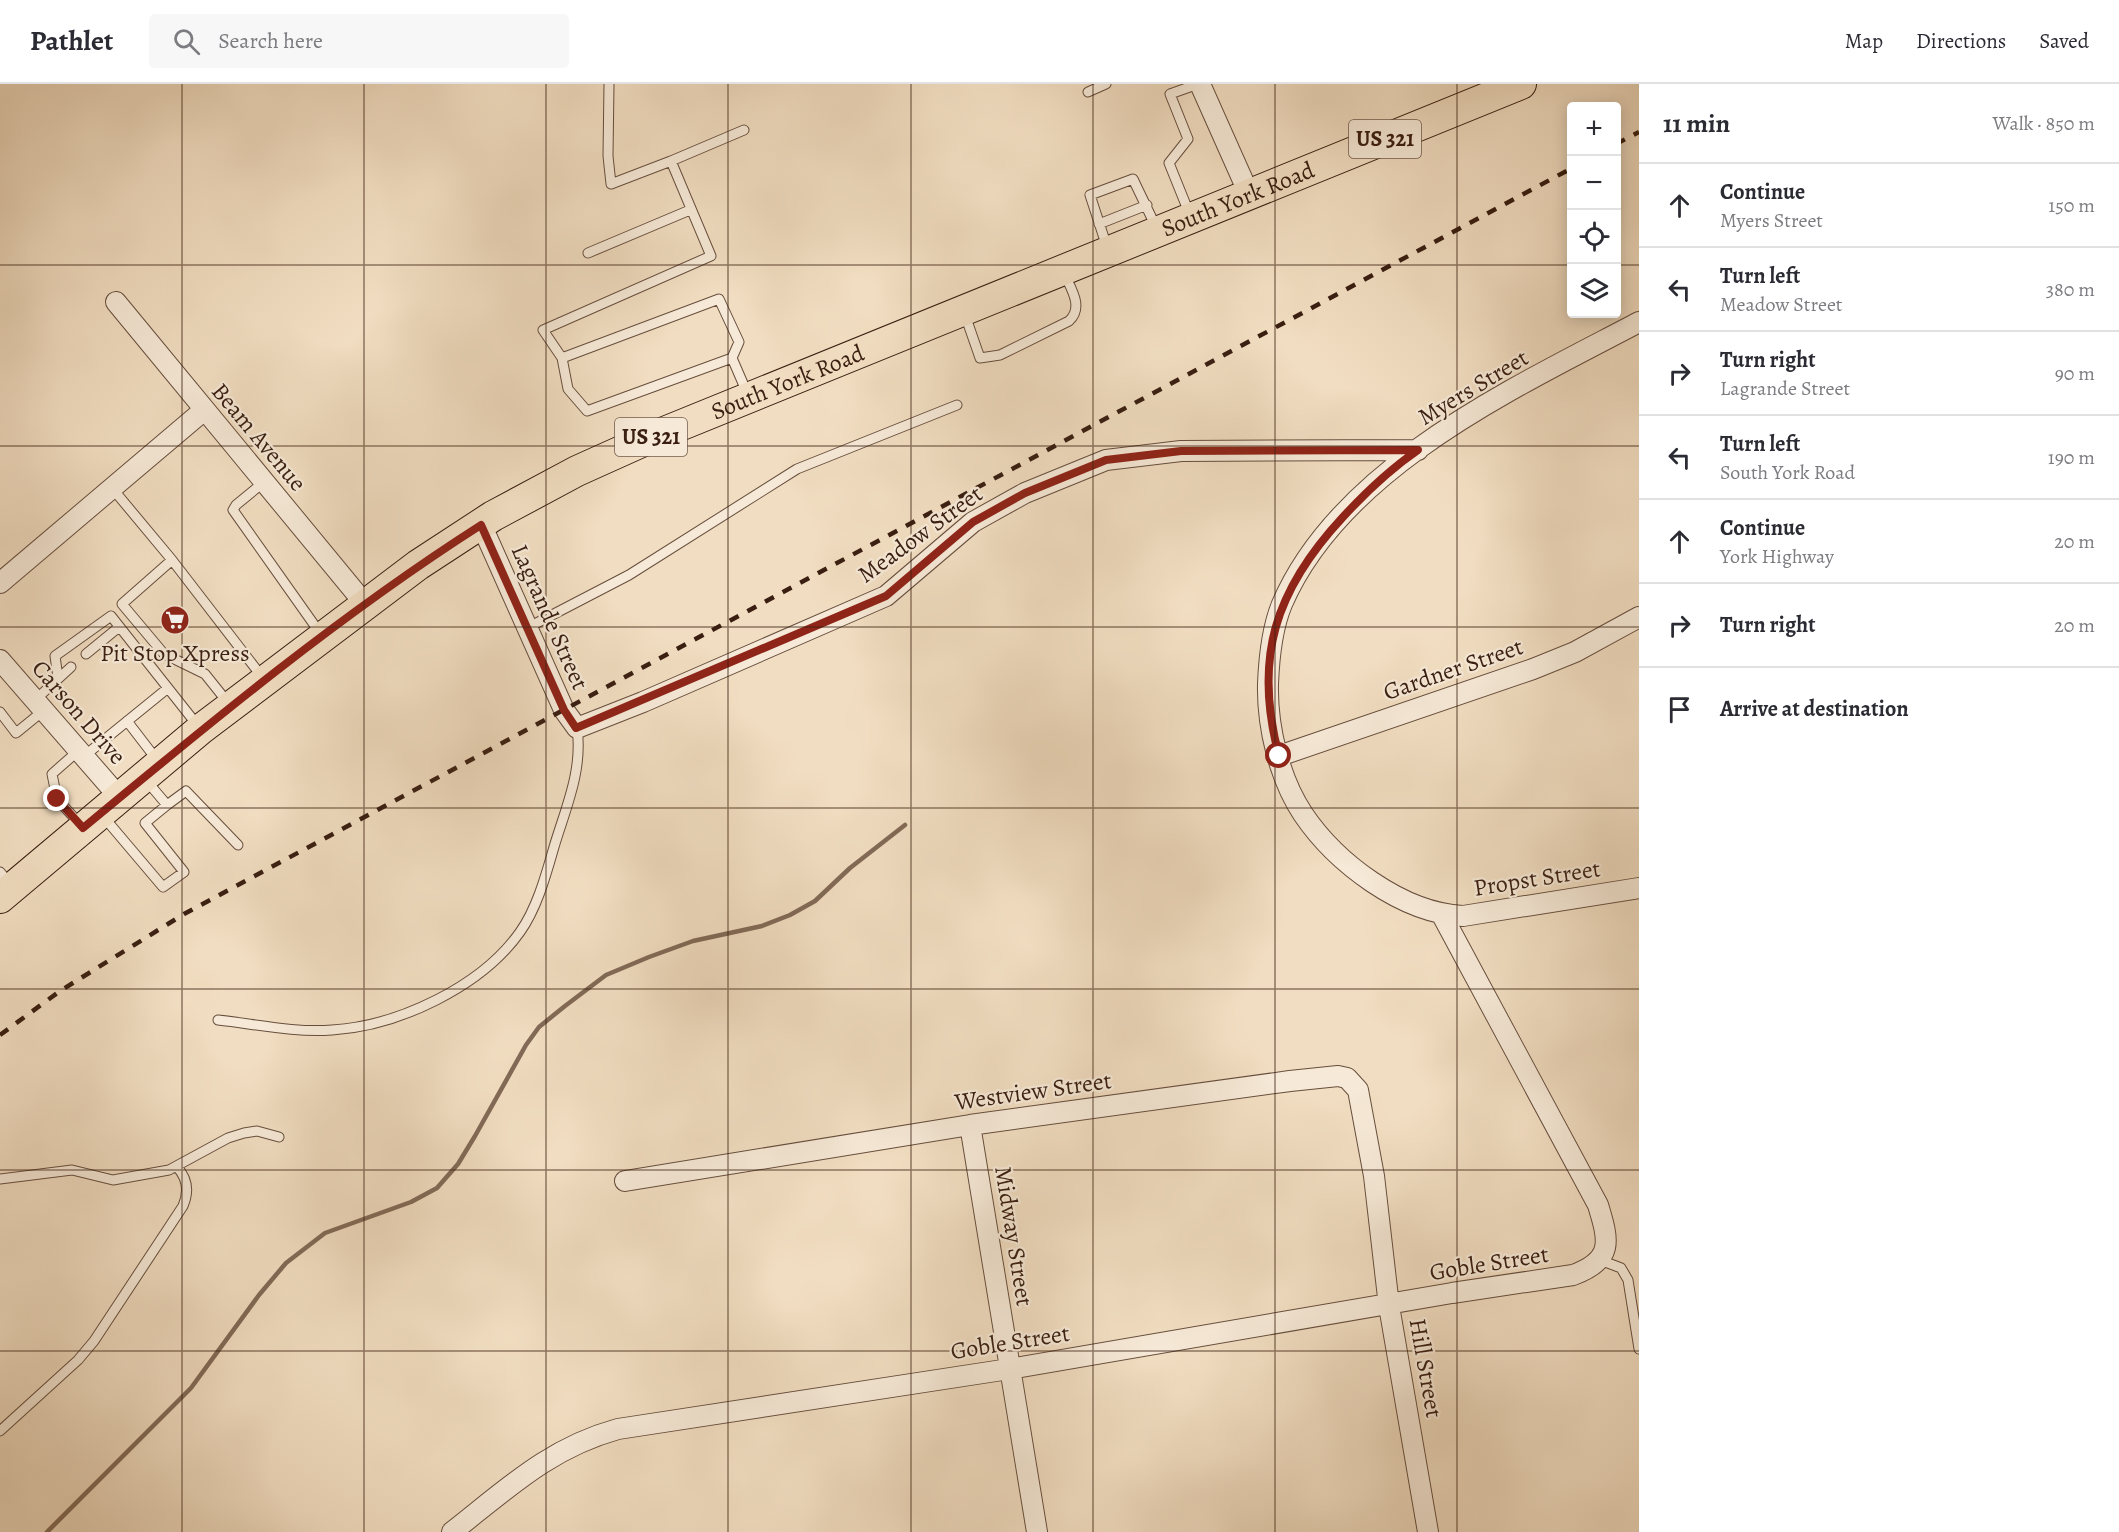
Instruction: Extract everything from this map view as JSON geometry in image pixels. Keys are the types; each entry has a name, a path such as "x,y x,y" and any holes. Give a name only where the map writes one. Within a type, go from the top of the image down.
{"main road":[{"name":"South York Road","path":"101,813 264,679 365,604 481,525 578,471 749,397 1063,270 1104,238 1152,218 1191,218 1521,84"},
{"name":"US 321","path":"4,885 101,813"}],"street":[{"path":"1199,84 1249,194"},
{"name":"Beam Avenue","path":"116,302 203,411 365,604"},
{"name":"Myers Street","path":"1442,915 1399,897 1356,867 1328,844 1300,809 1279,756 1271,726 1268,696 1269,661 1281,606 1298,572 1318,544 1370,488 1418,450 1472,413 1639,322"},
{"path":"0,583 203,411"},
{"name":"Meadow Street","path":"576,728 686,684 886,596 973,522 1025,493 1106,460 1181,451 1418,450"},
{"name":"Lagrande Street","path":"481,525 564,710 576,728"},
{"name":"Gardner Street","path":"1279,756 1533,669 1575,652 1639,617"},
{"name":"Carson Drive","path":"0,660 81,754 101,813"},
{"name":"Propst Street","path":"1442,915 1463,916 1639,888"},
{"path":"1442,915 1598,1205 1606,1242 1600,1260"},
{"name":"Westview Street","path":"625,1180 970,1125 1338,1076 1347,1078 1358,1090 1374,1176"},
{"name":"Midway Street","path":"970,1125 1036,1532"},
{"name":"Hill Street","path":"1374,1176 1389,1306 1428,1532"},
{"name":"Goble Street","path":"452,1532 556,1453 592,1436 618,1429 1009,1369 1389,1306 1452,1293 1573,1275 1589,1270 1600,1260"}],"lane":[{"path":"609,84 608,156 611,184 744,130"},
{"path":"1088,92 1106,84"},
{"path":"1191,218 1169,163 1188,139 1170,94 1199,84"},
{"path":"562,358 718,299 739,342 732,358 587,411 568,389 562,358 543,330 711,256 671,161"},
{"path":"1104,238 1090,195 1133,179 1152,218"},
{"path":"588,253 690,210"},
{"path":"963,310 980,358 1000,355 1069,321 1075,315 1077,307 1063,270"},
{"path":"732,358 749,397"},
{"path":"527,628 629,575 797,469 957,405"},
{"path":"264,482 233,510 322,636"},
{"path":"112,488 172,560 264,679"},
{"path":"172,560 122,604 164,654 205,674 231,706"},
{"path":"58,678 55,656 111,615 201,729"},
{"path":"86,654 119,627"},
{"path":"0,712 16,733 39,706 58,678 71,667"},
{"path":"168,688 128,721 52,774 57,799 101,813 164,887 184,872 145,823 186,791 238,845"},
{"path":"128,721 167,806"},
{"path":"218,1020 330,1031 373,1024 405,1015 444,996 487,967 520,931 546,873 578,769 580,751 576,728"},
{"path":"0,1179 72,1170 113,1180 177,1167 211,1147 244,1133 256,1131 279,1137"},
{"path":"0,1431 78,1360 106,1325 183,1206 186,1198 186,1181 177,1167"},
{"path":"1600,1260 1621,1268 1628,1280 1639,1349"}],"waterway":[{"path":"47,1532 191,1388 259,1295 286,1263 325,1233 411,1202 437,1188 458,1164 526,1045 539,1027 606,975 693,941 762,926 790,915 815,901 850,868 905,825"}],"railway":[{"path":"1621,141 1639,132"},
{"path":"0,1035 60,991 184,914 1567,171"}],"place":[{"name":"Pit Stop Xpress","path":"175,620"}],"route":[{"path":"57,799 83,828 264,679 418,565 481,525 564,710 576,728 643,702 886,596 904,584 954,536 973,522 1025,493 1106,460 1145,453 1181,451 1319,448 1418,450 1370,488 1318,544 1298,572 1281,606 1269,661 1268,696 1271,726 1279,756"}]}
